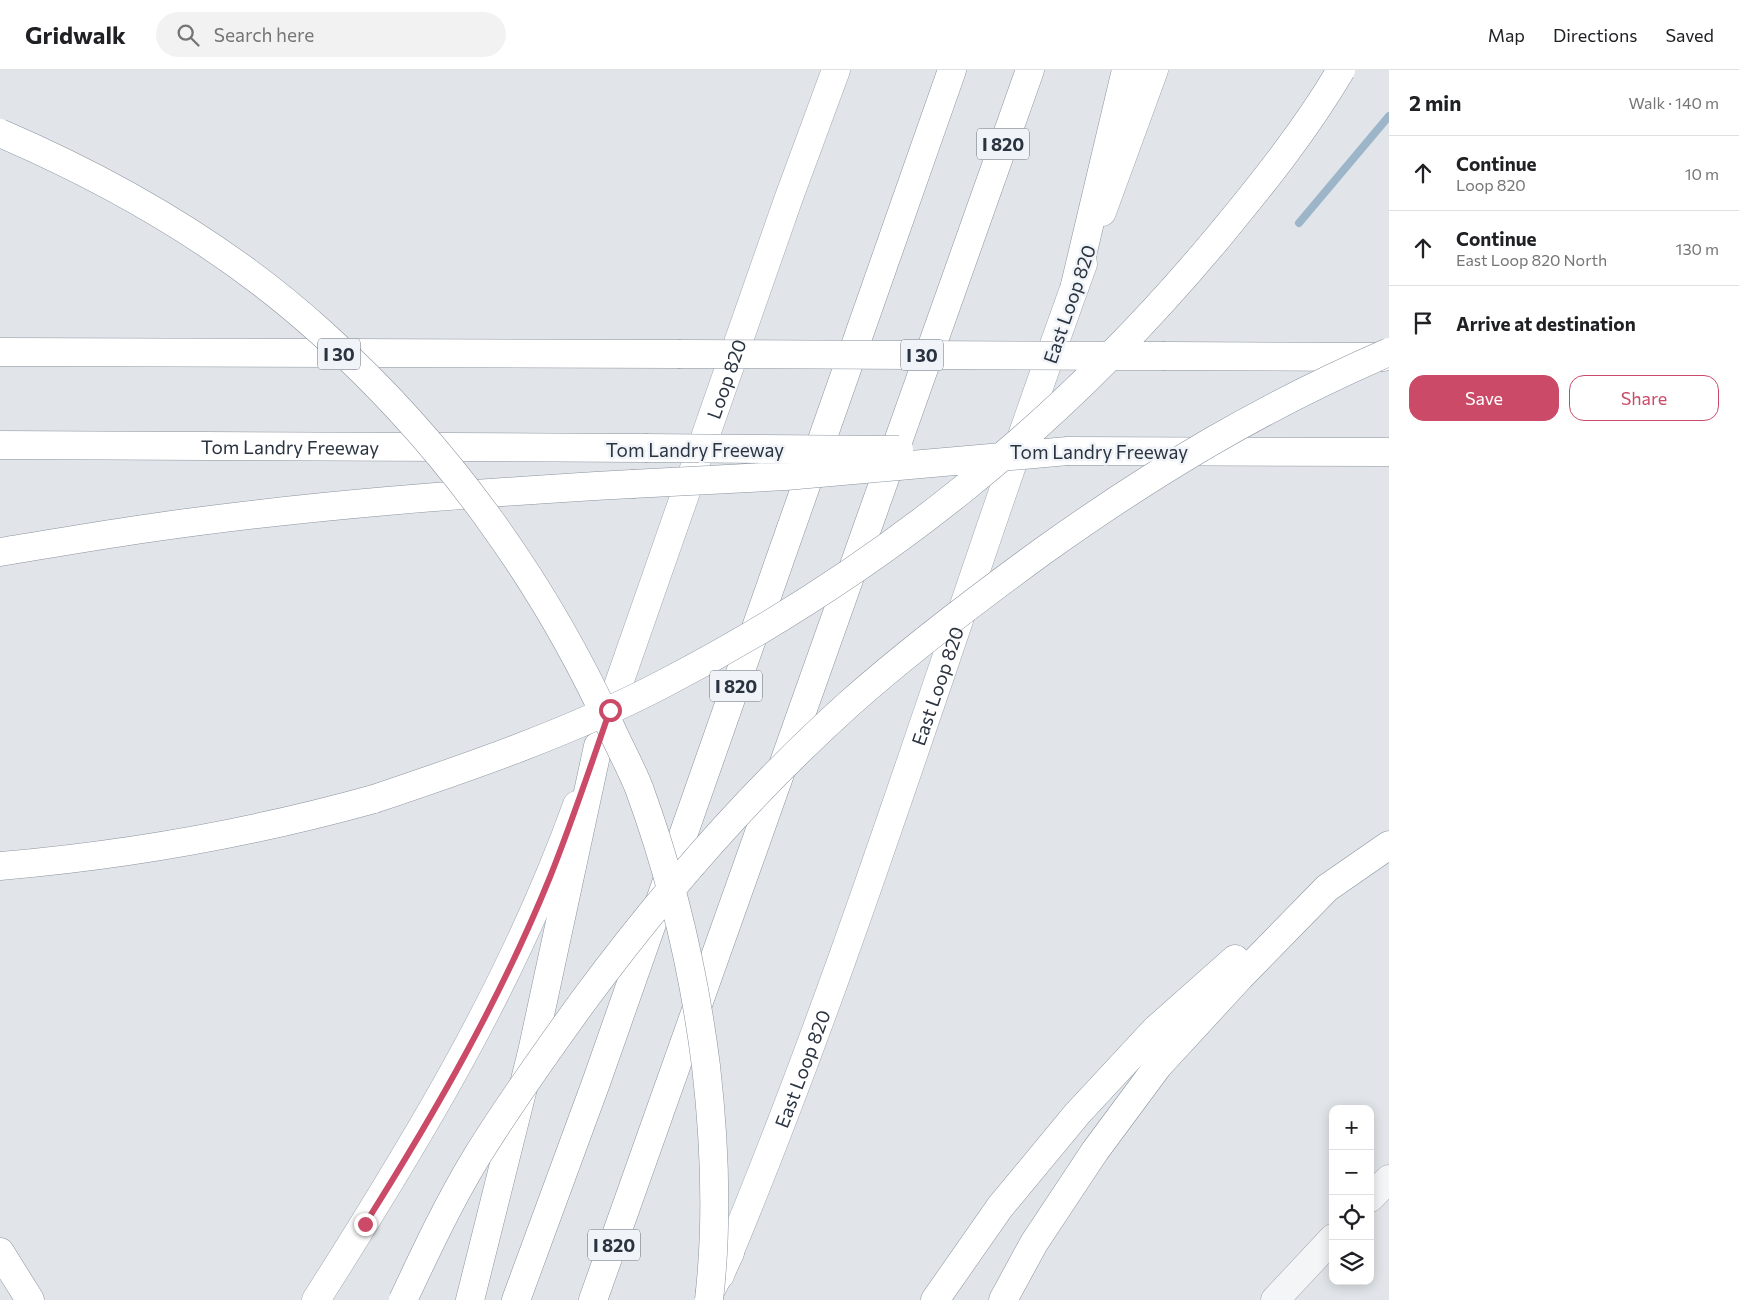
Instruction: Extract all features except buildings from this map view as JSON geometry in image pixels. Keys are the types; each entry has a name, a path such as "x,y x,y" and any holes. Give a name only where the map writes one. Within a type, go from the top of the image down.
{"main road":[{"name":"Loop 820","path":"598,746 788,200 836,70"},
{"name":"I 820","path":"516,1300 600,1071 952,70"},
{"name":"I 820","path":"594,1300 1030,70"},
{"path":"1075,285 1126,70"},
{"name":"East Loop 820","path":"710,1300 763,1175 818,1028 1075,285 1154,70"},
{"path":"0,866 77,859 186,844 292,822 374,799 483,762 571,726 660,685 791,612 920,524 994,466 1069,399 1171,294 1257,191 1342,70"},
{"path":"0,133 89,174 177,226 264,285 323,334 408,419 494,523 542,596 588,676 638,786 663,860 687,947 700,1023 711,1117 715,1185 710,1300"},
{"name":"I 30","path":"0,352 1389,357"},
{"path":"403,1300 443,1218 475,1159 540,1060 616,957 692,863 772,778 851,702 985,593 1119,497 1221,434 1322,381 1389,352"},
{"name":"Tom Landry Freeway","path":"0,445 1389,452"},
{"path":"0,552 150,528 344,505 492,492 786,476 1068,451"},
{"path":"316,1300 404,1162 456,1071 507,971 549,878 598,746"},
{"path":"470,1300 532,1052 598,746"},
{"path":"934,1300 1000,1206 1077,1114 1154,1030 1240,955 1327,888 1389,845"},
{"path":"1003,1300 1034,1243 1094,1151 1158,1066 1240,977 1327,888"},
{"path":"0,1252 30,1300"},
{"path":"705,1300 730,1253"}],"street":[{"path":"1373,1195 1389,1179"},
{"path":"1275,1300 1331,1240"}],"waterway":[{"path":"1299,223 1389,116"}],"route":[{"path":"365,1224 404,1162 456,1071 507,971 549,878 610,710"}]}
